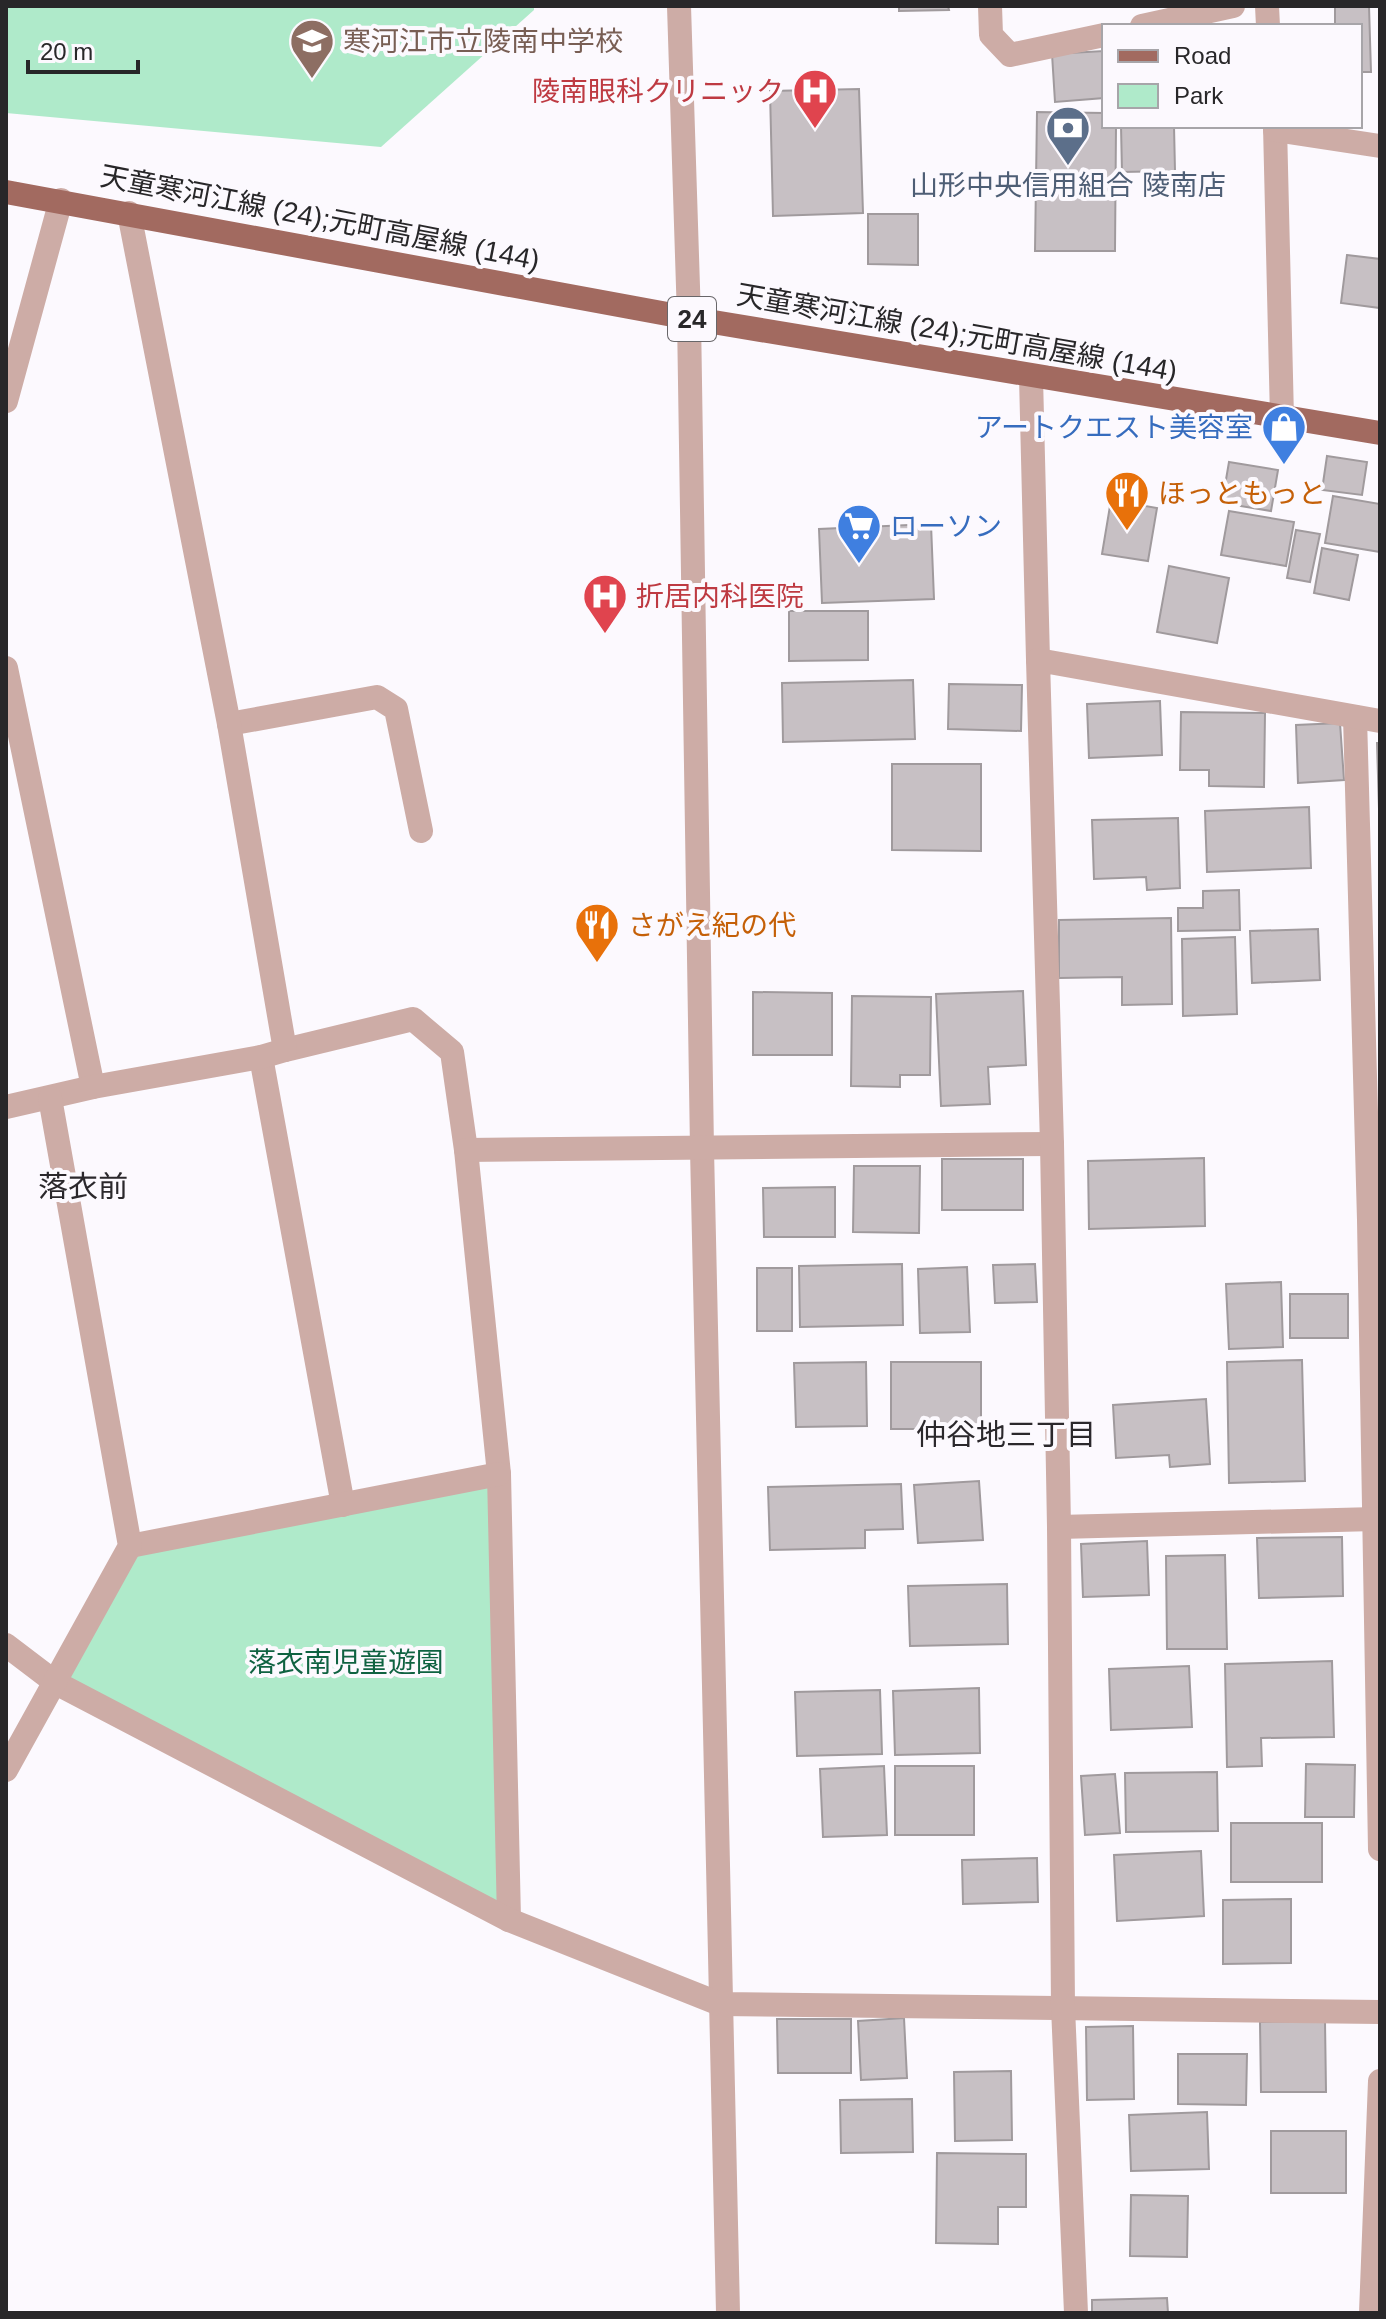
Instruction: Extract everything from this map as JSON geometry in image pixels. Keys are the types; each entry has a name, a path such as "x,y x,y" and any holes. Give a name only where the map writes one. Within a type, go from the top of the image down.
{"main road":[{"name":"天童寒河江線 (24);元町高屋線 (144)","path":"6,192 689,318 1380,433"}],"street":[{"path":"679,6 689,318 702,1149 728,2313"},
{"path":"990,6 991,35 1010,55 1102,35"},
{"path":"1151,24 1233,6"},
{"path":"1282,418 1275,128 1380,146"},
{"path":"6,401 61,200"},
{"path":"129,213 229,724 285,1050"},
{"path":"1031,377 1052,1144 1063,2007 1076,2313"},
{"path":"1038,660 1380,721"},
{"path":"6,668 93,1087"},
{"path":"229,724 377,697 396,709 421,831"},
{"path":"1355,717 1375,1220 1380,1849"},
{"path":"6,1107 93,1087 261,1057 413,1019 452,1052 466,1150 499,1474 509,1920"},
{"path":"261,1057 343,1505"},
{"path":"6,1770 130,1546 50,1098"},
{"path":"466,1150 1052,1144"},
{"path":"130,1546 499,1474"},
{"path":"1059,1527 1375,1519"},
{"path":"6,1645 56,1683 509,1920 720,2004 1380,2012"},
{"path":"1371,2313 1380,2081"}],"green space":[{"path":"6,6 534,6 534,10 381,147 6,113"},
{"name":"落衣南児童遊園","path":"499,1474 509,1920 56,1683 130,1546"}],"building":[{"path":"899,6 948,6 949,10 899,11"},
{"path":"1335,6 1369,6 1371,72 1362,72 1362,24 1335,24"},
{"path":"1102,51 1102,98 1055,102 1052,54"},
{"path":"859,89 863,213 773,216 770,91"},
{"path":"1037,112 1102,113 1102,128 1116,128 1115,251 1035,251"},
{"path":"1121,128 1174,128 1175,171 1122,172"},
{"path":"868,214 918,214 918,265 868,264"},
{"path":"1347,255 1380,259 1380,308 1341,303"},
{"path":"1327,456 1367,462 1362,495 1322,490"},
{"path":"1229,462 1278,470 1271,511 1222,503"},
{"path":"1333,496 1380,504 1380,552 1325,543"},
{"path":"1111,500 1157,508 1148,561 1102,554"},
{"path":"1229,511 1294,522 1286,566 1221,555"},
{"path":"931,524 934,599 822,603 819,529"},
{"path":"1296,530 1320,534 1310,582 1287,578"},
{"path":"1322,548 1358,555 1349,600 1314,593"},
{"path":"1169,566 1229,578 1217,643 1157,632"},
{"path":"789,611 868,611 868,660 789,661"},
{"path":"913,680 915,739 783,742 782,683"},
{"path":"949,684 1022,685 1021,731 948,729"},
{"path":"1160,701 1162,755 1089,758 1087,704"},
{"path":"1181,712 1265,713 1264,787 1209,786 1209,770 1180,770"},
{"path":"1340,723 1344,780 1298,783 1296,725"},
{"path":"1377,743 1380,743 1380,809 1379,809"},
{"path":"892,764 981,764 981,851 892,850"},
{"path":"1309,807 1311,868 1207,872 1205,811"},
{"path":"1178,818 1180,888 1147,890 1146,877 1094,879 1092,820"},
{"path":"1239,890 1240,930 1178,931 1178,908 1203,908 1203,891"},
{"path":"1171,918 1172,1004 1122,1005 1122,977 1059,978 1059,920"},
{"path":"1318,929 1320,980 1252,983 1250,931"},
{"path":"1235,937 1237,1014 1183,1016 1182,939"},
{"path":"1023,991 1026,1065 988,1067 990,1104 941,1106 936,994"},
{"path":"753,992 832,993 832,1055 753,1055"},
{"path":"852,996 931,997 930,1075 900,1075 900,1087 851,1086"},
{"path":"1204,1158 1205,1226 1089,1229 1088,1161"},
{"path":"942,1159 1023,1159 1023,1210 942,1210"},
{"path":"854,1166 920,1166 919,1233 853,1232"},
{"path":"835,1187 835,1237 764,1237 763,1188"},
{"path":"902,1264 903,1325 800,1327 799,1266"},
{"path":"1035,1264 1037,1302 995,1303 993,1265"},
{"path":"967,1267 970,1332 920,1333 918,1269"},
{"path":"757,1268 792,1268 792,1331 757,1331"},
{"path":"1281,1282 1283,1347 1229,1349 1226,1284"},
{"path":"1290,1294 1348,1294 1348,1338 1290,1338"},
{"path":"1302,1360 1305,1481 1229,1483 1227,1362"},
{"path":"866,1362 867,1426 796,1427 794,1363"},
{"path":"891,1362 981,1362 981,1429 891,1429"},
{"path":"1206,1399 1210,1464 1170,1467 1169,1455 1116,1458 1113,1405"},
{"path":"979,1481 983,1540 918,1543 914,1485"},
{"path":"901,1484 903,1529 865,1530 865,1548 770,1550 768,1487"},
{"path":"1342,1537 1343,1596 1259,1598 1257,1538"},
{"path":"1147,1541 1149,1595 1083,1597 1081,1544"},
{"path":"1225,1555 1227,1649 1167,1649 1166,1556"},
{"path":"1007,1584 1008,1644 910,1646 908,1586"},
{"path":"1332,1661 1334,1737 1261,1738 1262,1766 1227,1767 1225,1664"},
{"path":"1189,1666 1192,1727 1111,1730 1109,1669"},
{"path":"979,1688 980,1753 895,1755 893,1691"},
{"path":"880,1690 882,1754 797,1756 795,1692"},
{"path":"1306,1764 1355,1765 1354,1817 1305,1817"},
{"path":"884,1766 887,1835 823,1837 820,1769"},
{"path":"895,1766 974,1766 974,1835 895,1835"},
{"path":"1217,1772 1218,1831 1126,1832 1125,1773"},
{"path":"1115,1774 1120,1833 1085,1835 1081,1776"},
{"path":"1231,1823 1322,1823 1322,1882 1231,1882"},
{"path":"1201,1851 1204,1916 1117,1921 1114,1855"},
{"path":"1037,1858 1038,1902 963,1904 962,1860"},
{"path":"1291,1899 1291,1963 1223,1964 1223,1900"},
{"path":"904,2018 907,2078 861,2080 858,2021"},
{"path":"777,2019 851,2019 851,2073 778,2073"},
{"path":"1325,2021 1326,2092 1261,2092 1260,2022"},
{"path":"1133,2026 1134,2099 1087,2100 1086,2027"},
{"path":"1178,2054 1247,2054 1246,2105 1178,2104"},
{"path":"1011,2071 1012,2140 955,2141 954,2072"},
{"path":"912,2099 913,2152 841,2153 840,2100"},
{"path":"1207,2112 1209,2169 1131,2171 1129,2115"},
{"path":"1271,2131 1346,2131 1346,2193 1271,2193"},
{"path":"937,2153 1026,2154 1026,2207 998,2207 998,2244 936,2243"},
{"path":"1131,2195 1188,2196 1187,2257 1130,2256"},
{"path":"1167,2298 1168,2313 1092,2313 1092,2300"}],"place":[{"name":"寒河江市立陵南中学校","path":"312,80"},
{"name":"陵南眼科クリニック","path":"815,130"},
{"name":"山形中央信用組合 陵南店","path":"1068,167"},
{"name":"アートクエスト美容室","path":"1284,466"},
{"name":"ほっともっと","path":"1127,532"},
{"name":"ローソン","path":"859,565"},
{"name":"折居内科医院","path":"605,635"},
{"name":"さがえ紀の代","path":"597,964"}],"district":[{"name":"落衣前","path":"83,1186"},
{"name":"仲谷地三丁目","path":"1006,1434"}]}
